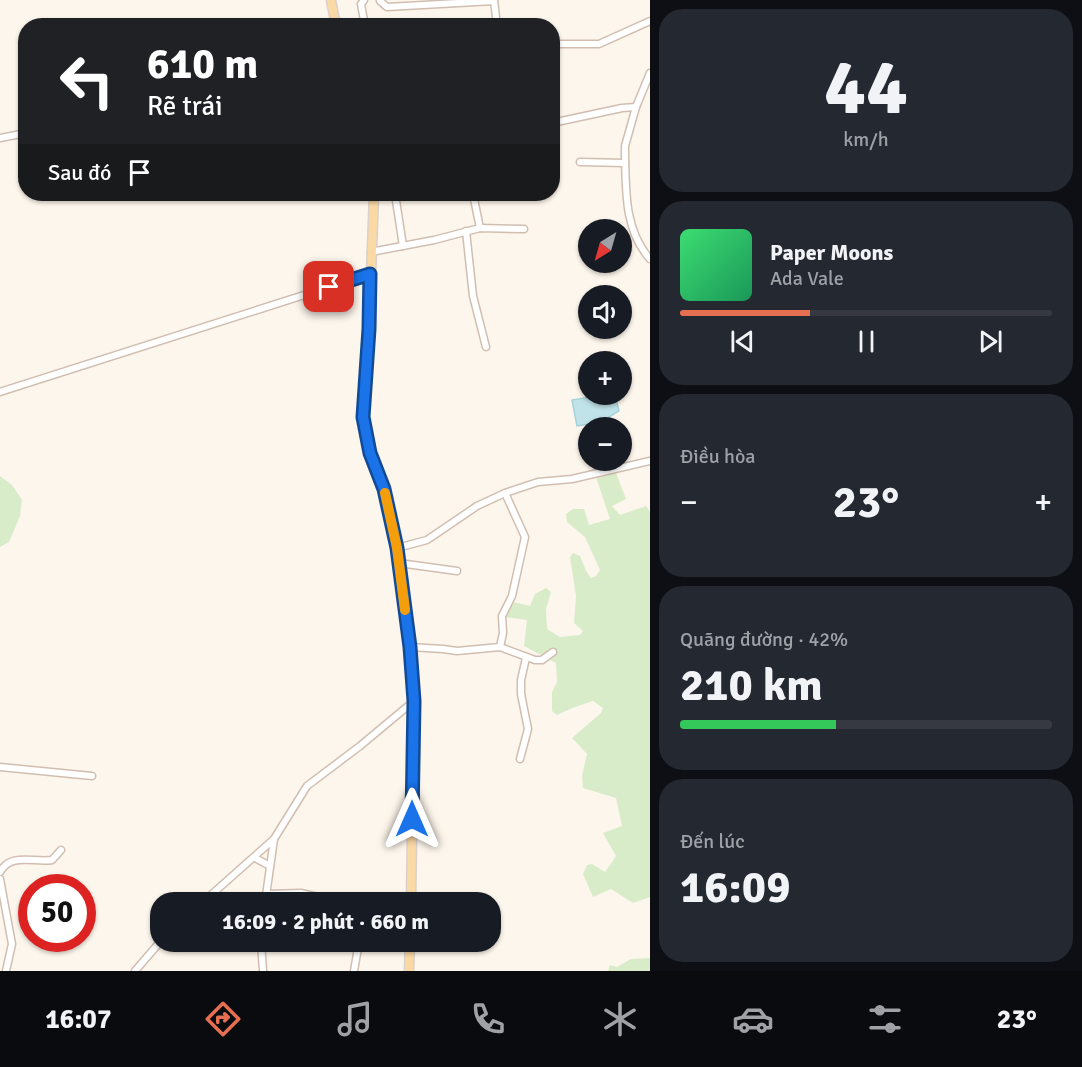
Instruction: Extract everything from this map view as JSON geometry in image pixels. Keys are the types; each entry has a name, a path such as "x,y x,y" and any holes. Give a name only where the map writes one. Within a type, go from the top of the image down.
{"main road":[{"path":"331,0 334,18"},
{"path":"374,201 363,417 370,453 384,489 397,548 410,647 414,701 411,892"},
{"path":"409,971 410,952"}],"street":[{"path":"364,0 361,4 364,18"},
{"path":"379,0 387,7 494,0 496,18"},
{"path":"560,44 599,44 650,21"},
{"path":"650,74 636,107 625,146 627,213 631,227 650,259"},
{"path":"560,121 636,107"},
{"path":"0,138 18,135"},
{"path":"580,162 625,163"},
{"path":"396,201 403,246"},
{"path":"474,201 480,228"},
{"path":"371,252 480,228 524,229"},
{"path":"466,231 473,296 486,347"},
{"path":"0,392 370,274"},
{"path":"397,548 427,540 477,506 505,493 538,482 572,479 650,461"},
{"path":"500,647 503,633 502,616 512,596 525,537 505,493"},
{"path":"399,562 457,571"},
{"path":"410,647 443,648 457,651 500,647 526,658 542,660 553,652"},
{"path":"520,759 528,729 521,694 521,680 526,658"},
{"path":"215,892 274,840 307,786 414,701"},
{"path":"0,767 92,776"},
{"path":"266,892 274,840"},
{"path":"0,872 5,865 16,860 52,860 61,850"},
{"path":"255,858 270,866"},
{"path":"0,879 12,944 6,971"},
{"path":"135,971 151,952"},
{"path":"262,952 263,971"},
{"path":"354,971 357,952"}],"green space":[{"path":"616,473 626,499 612,506 620,515 646,506 650,512 650,897 633,903 611,889 593,897 583,874 587,865 592,864 605,872 616,856 603,833 622,826 616,798 583,788 582,776 587,754 572,738 601,713 603,708 593,701 557,715 552,711 552,692 557,682 556,663 524,646 527,620 504,617 503,612 513,602 530,606 535,594 546,588 551,592 546,609 547,629 560,637 580,635 583,631 574,623 576,596 570,557 573,553 580,556 591,578 596,576 600,570 585,537 567,522 566,514 573,509 584,509 589,525 610,519 596,477"},
{"path":"0,476 12,485 22,500 20,516 9,542 0,547"},
{"path":"650,958 650,971 608,971 610,965 617,967 631,959"}],"water":[{"path":"578,399 578,405 618,405 619,411 609,417 578,417 577,426 572,400"}],"slow traffic":[{"path":"385,493 397,548 405,610"}],"route":[{"path":"329,287 370,274 363,417 370,453 384,489 397,548 410,647 414,701 412,819"}]}
